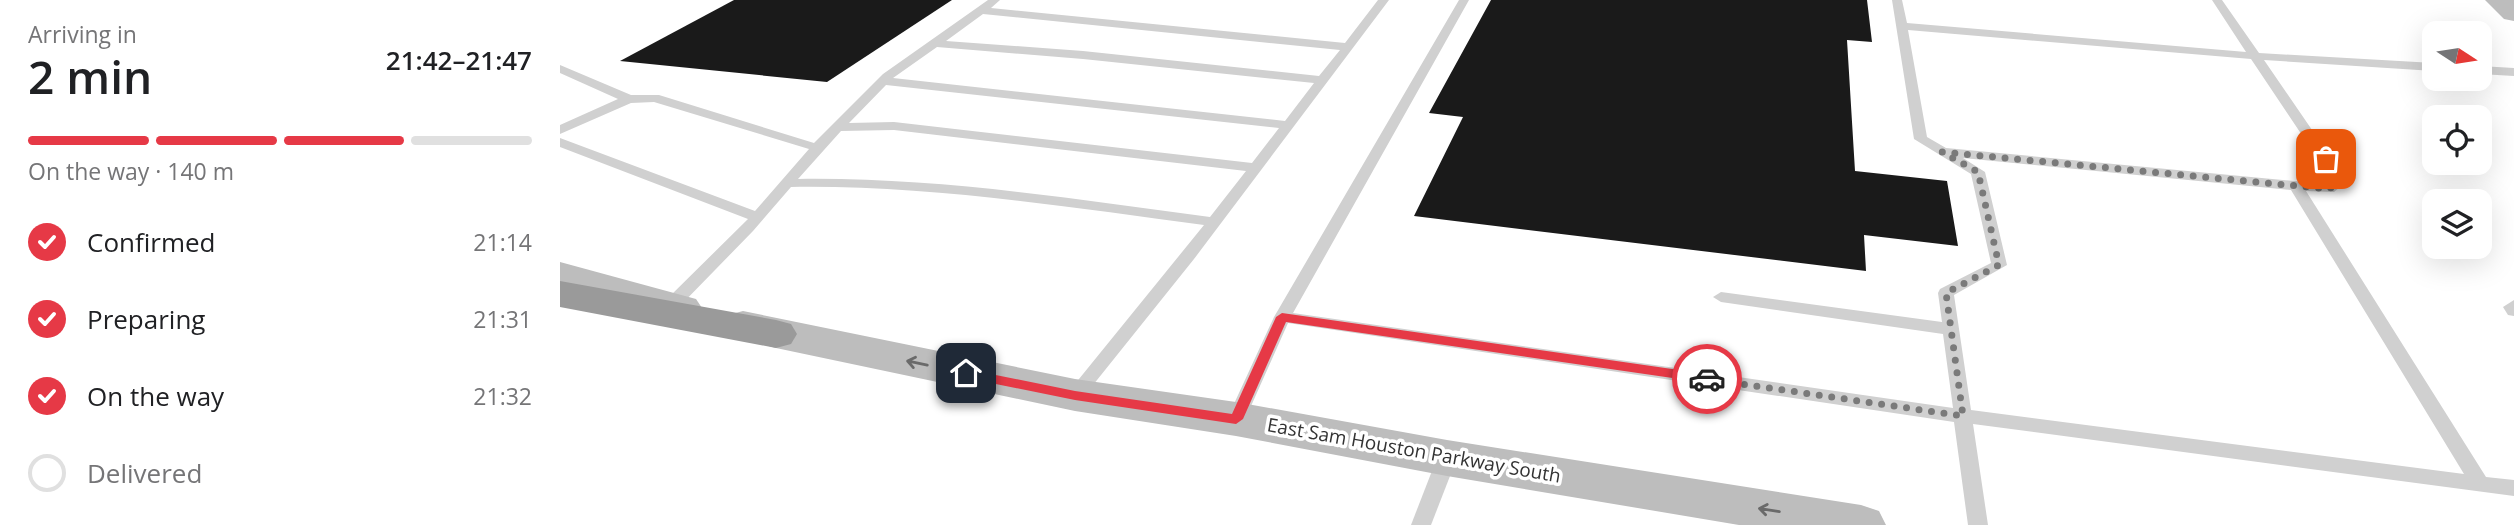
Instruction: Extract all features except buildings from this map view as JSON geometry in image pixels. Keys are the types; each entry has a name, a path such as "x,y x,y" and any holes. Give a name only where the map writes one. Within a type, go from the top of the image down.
{"highway":[{"path":"560,294 776,334"}],"main road":[{"path":"2498,0 2514,13"},
{"name":"East Sam Houston Parkway South","path":"560,274 776,334 1075,396 1236,419 1447,458 1861,525"}],"lane":[{"path":"671,305 883,81 995,0"},
{"path":"1075,396 1384,0"},
{"path":"1236,419 1282,317 1464,0"},
{"path":"1897,0 1921,139 1978,172 1999,265 1946,293 1978,525"},
{"path":"1942,152 2329,189 2340,181 2217,0"},
{"path":"980,10 1348,47"},
{"path":"1900,26 2255,56 2422,66"},
{"path":"933,43 1083,55 1322,80"},
{"path":"560,69 629,99"},
{"path":"2492,71 2514,72"},
{"path":"883,81 1288,125"},
{"path":"560,130 629,99 655,98 818,148"},
{"path":"837,127 907,128 1255,168"},
{"path":"560,142 757,217"},
{"path":"787,183 863,182 1013,196 1213,222"},
{"path":"2296,186 2480,484"},
{"path":"1721,297 1951,329"},
{"path":"2514,305 2511,307 2514,311"},
{"path":"1282,317 1963,416 2514,488"},
{"path":"1421,525 1447,458"}],"way so far":[{"path":"1707,379 1963,416 1946,293 1999,265 1978,172 1942,152 2329,189 2340,181 2326,159"}],"route":[{"path":"966,373 1075,396 1236,419 1282,317 1707,379"}]}
